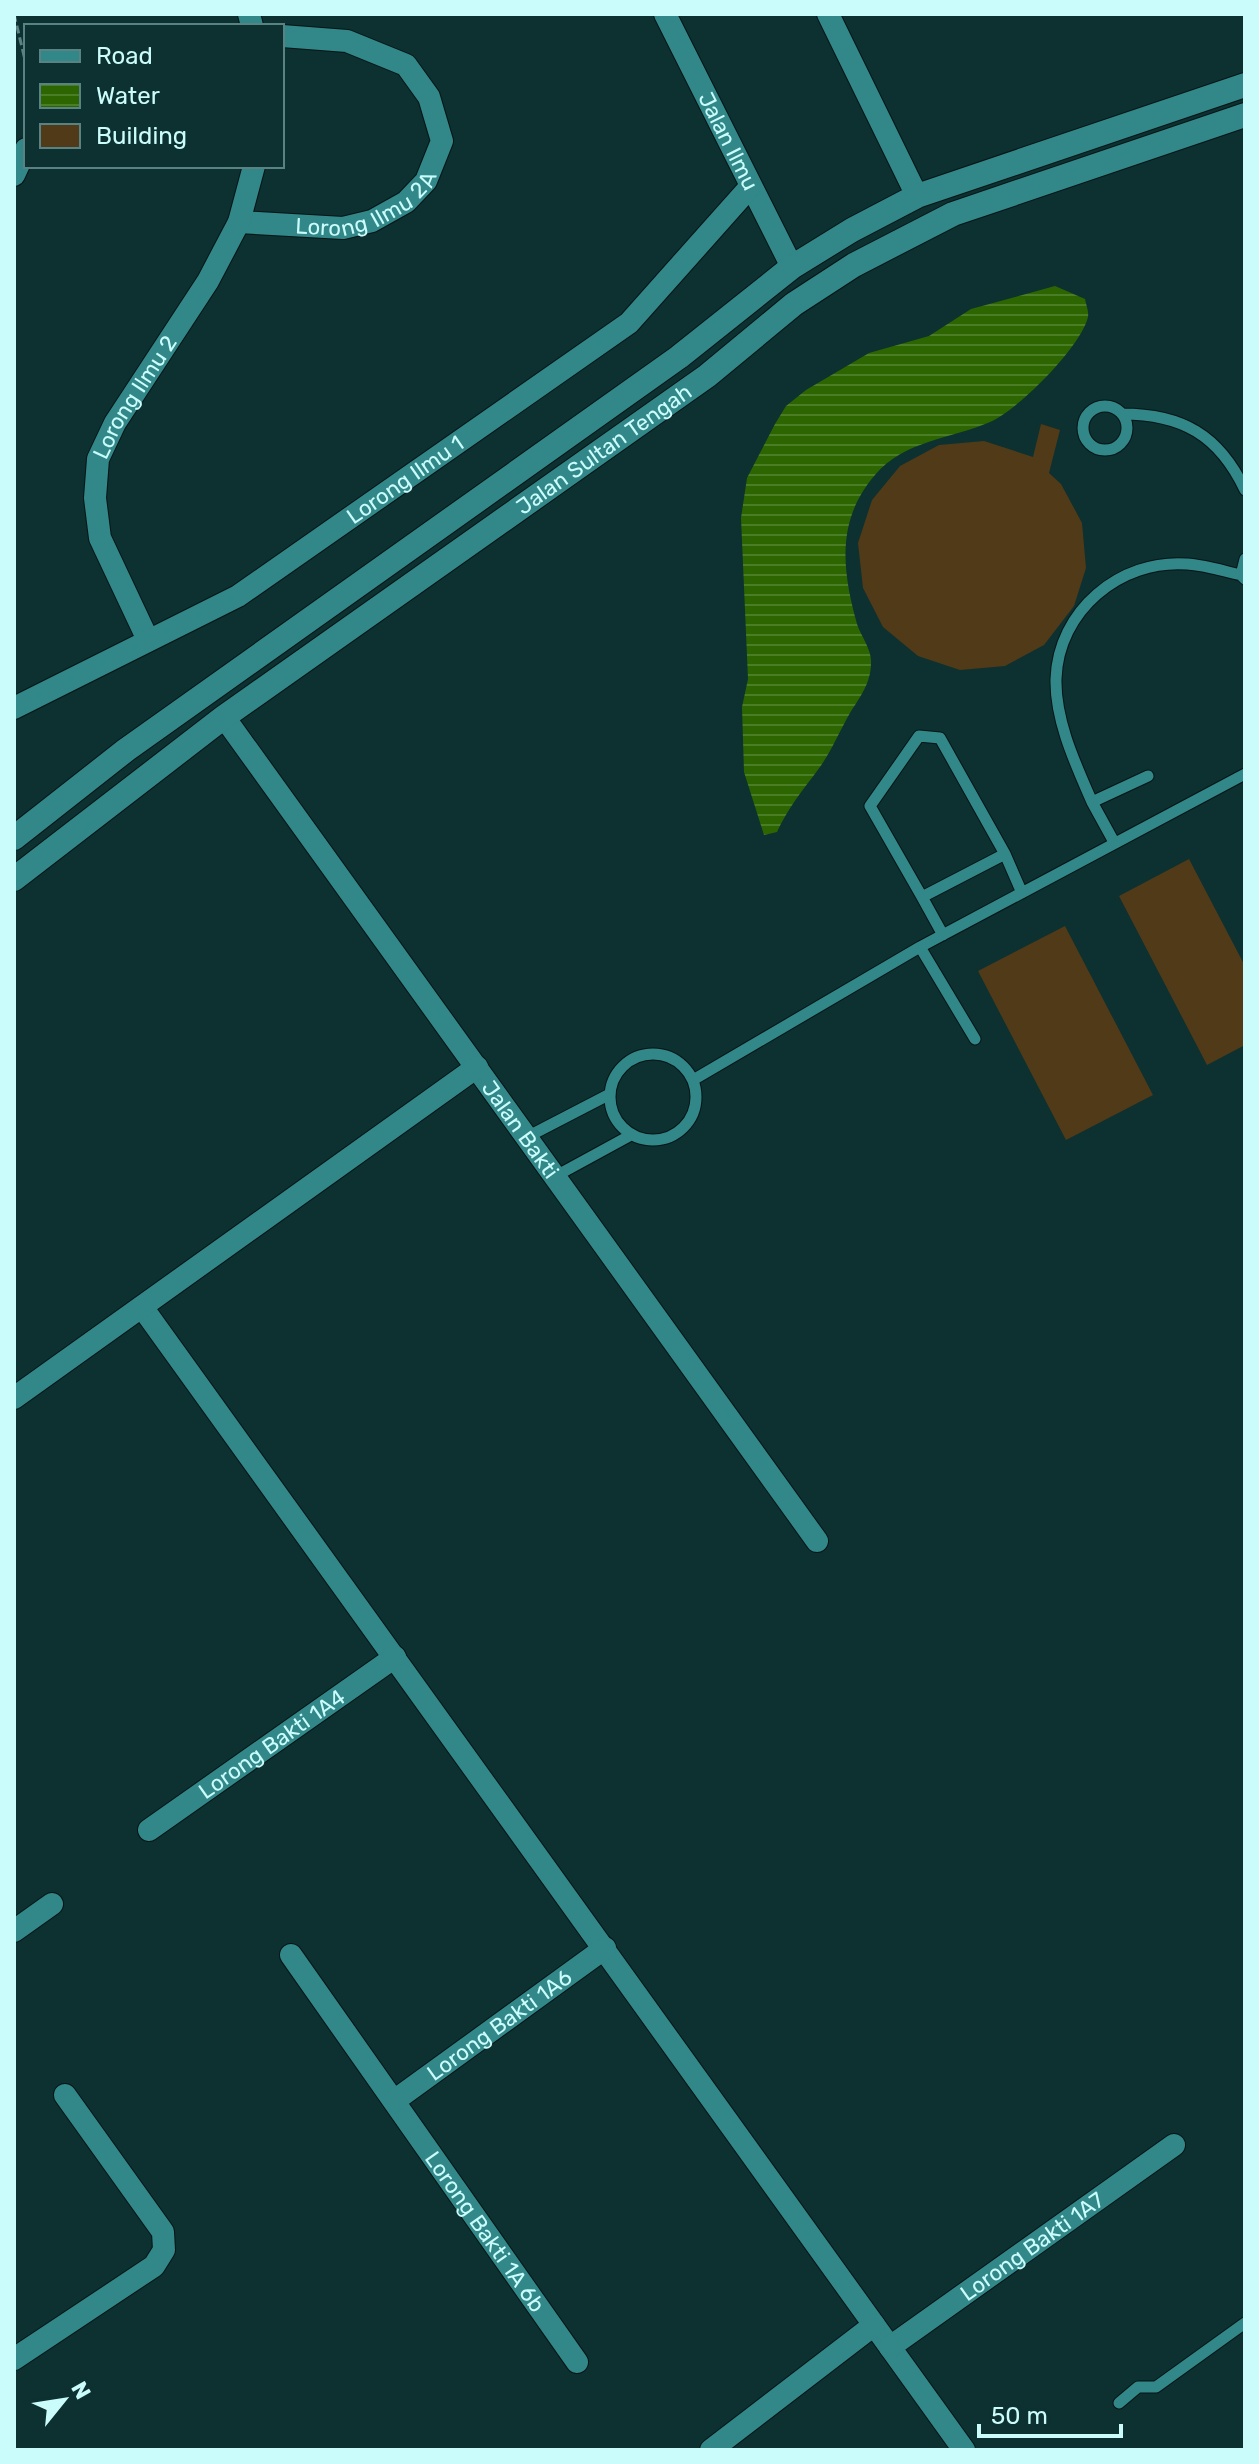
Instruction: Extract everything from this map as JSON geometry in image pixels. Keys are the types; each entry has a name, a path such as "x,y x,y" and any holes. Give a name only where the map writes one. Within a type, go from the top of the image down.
{"main road":[{"name":"Jalan Sultan Tengah","path":"14,838 126,750 679,357 792,267 852,230 917,196 1245,85"},
{"name":"Jalan Sultan Tengah","path":"14,879 224,717 707,376 794,304 854,265 953,214 1245,115"}],"street":[{"name":"Jalan Ilmu","path":"665,14 792,267"},
{"path":"828,14 917,196"},
{"name":"Lorong Ilmu 2A","path":"239,222 343,228 372,221 406,202 426,181 442,141 429,97 406,65 347,41 284,36"},
{"path":"14,175 24,153"},
{"name":"Lorong Ilmu 2","path":"148,640 100,538 95,498 98,459 115,423 208,281 239,222 253,168"},
{"name":"Lorong Ilmu 1","path":"14,708 238,596 629,323 750,187"},
{"name":"Jalan Bakti","path":"224,717 817,1541"},
{"path":"14,1398 477,1067"},
{"path":"142,1307 964,2450"},
{"name":"Lorong Bakti 1A4","path":"149,1830 395,1657"},
{"path":"14,1931 52,1904"},
{"name":"Lorong Bakti 1A6","path":"394,2101 605,1948"},
{"name":"Lorong Bakti 1A 6b","path":"291,1955 577,2362"},
{"path":"14,2359 154,2266 164,2250 163,2232 65,2095"},
{"name":"Lorong Bakti 1A7","path":"890,2347 1174,2145"},
{"path":"711,2450 874,2325"}],"lane":[{"path":"1122,414 1127,430 1120,446 1103,451 1088,443 1082,427 1090,411 1106,406 1122,414 1155,414 1180,422 1215,444 1235,468 1245,490"},
{"path":"1114,842 1092,802 1061,716 1056,680 1062,643 1074,621 1100,588 1138,569 1186,563 1243,577 1245,559"},
{"path":"943,935 870,806 919,736 940,738 1005,854 1022,893"},
{"path":"693,1080 920,947 1245,774"},
{"path":"1092,802 1148,776"},
{"path":"922,897 1005,854"},
{"path":"920,947 975,1039"},
{"path":"646,1054 674,1059 693,1080 695,1111 676,1135 661,1140 631,1135 619,1124 610,1094 621,1068 646,1054"},
{"path":"527,1137 610,1094"},
{"path":"554,1177 631,1135"},
{"path":"1119,2403 1138,2387 1156,2387 1245,2323"}],"path":[{"path":"14,14 24,56"}],"water":[{"path":"1055,286 1085,299 1088,317 1074,344 1047,376 1016,405 990,422 900,454 875,475 862,492 848,528 846,565 857,624 871,658 869,677 827,757 777,832 764,835 744,772 742,707 748,679 741,518 747,478 775,424 786,406 806,390 869,353 929,336 971,309"}],"building":[{"path":"1041,424 1060,430 1049,473 1061,484 1082,523 1086,568 1074,606 1044,645 1005,666 960,670 918,656 883,627 863,588 858,543 872,500 900,466 939,445 984,441 1033,457"},
{"path":"1189,859 1245,966 1245,1045 1207,1065 1119,896"},
{"path":"1065,926 1153,1095 1066,1140 978,971"}]}
